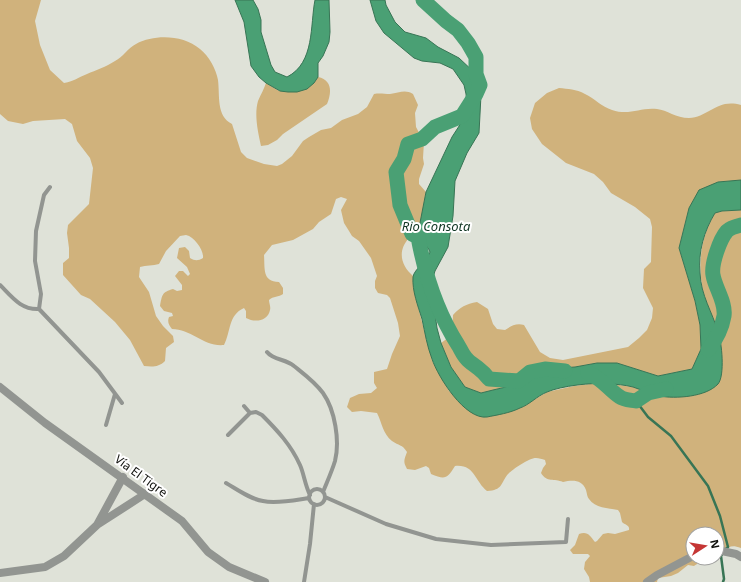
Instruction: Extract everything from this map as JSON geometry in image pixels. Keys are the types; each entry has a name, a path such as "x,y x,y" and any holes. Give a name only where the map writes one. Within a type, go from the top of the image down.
{"street":[{"name":"Vía El Tigre","path":"0,387 46,423 123,477 182,521 208,552 229,567 265,582"},
{"path":"96,525 123,477"},
{"path":"0,573 45,567 64,556 96,525 145,494"},
{"path":"725,552 736,554 741,557"},
{"path":"647,582 685,560"}],"lane":[{"path":"39,309 41,294 36,261 36,231 44,195 50,187"},
{"path":"0,285 24,307 31,310 39,309"},
{"path":"39,309 98,372 122,403"},
{"path":"267,352 270,356 292,364 312,380 324,393 333,414 337,447 335,462 322,492 324,501 320,504 314,504"},
{"path":"106,425 115,394"},
{"path":"244,406 250,413"},
{"path":"228,435 250,413 256,412 262,415 293,450 300,466 311,502 314,504 304,582"},
{"path":"226,483 252,498 263,501 276,502 309,496 315,490 322,492"},
{"path":"324,497 386,524 410,532 436,539 484,544 566,542 568,519"}],"shaded area":[{"path":"0,0 41,0 35,21 40,45 50,70 64,83 108,65 136,44 144,41 160,37 177,39 193,44 206,55 214,67 218,80 221,111 223,116 232,124 241,152 247,158 264,164 277,166 282,164 292,156 303,141 309,137 321,130 331,128 342,120 358,114 367,107 374,94 405,92 413,94 418,105 415,113 416,127 424,142 424,164 419,179 419,184 426,192 421,223 417,230 405,243 402,253 403,263 413,276 417,303 432,360 449,391 485,417 520,408 547,392 590,384 606,383 633,387 648,393 684,396 719,333 707,305 702,284 700,263 706,232 715,213 741,210 741,548 732,546 725,552 725,526 685,526 685,566 687,566 678,573 671,576 658,578 657,582 590,582 584,569 585,562 590,556 588,554 573,554 570,550 575,545 579,534 587,534 595,542 603,534 615,534 629,530 629,527 622,522 618,510 602,507 592,502 588,497 584,486 579,482 563,482 548,479 543,476 541,473 546,464 545,460 533,458 525,462 508,474 499,488 487,491 471,471 462,466 455,466 448,476 443,478 431,474 429,468 426,466 415,470 407,469 404,461 407,452 404,448 389,438 377,413 361,411 352,412 347,407 350,398 359,394 371,393 377,388 374,383 374,372 387,369 400,336 398,323 390,298 387,295 378,293 375,288 377,276 371,258 359,241 352,236 344,223 341,210 347,199 341,197 336,199 331,214 319,222 313,229 293,240 272,245 264,255 267,277 270,280 279,282 283,288 283,294 269,300 269,314 264,319 257,321 250,320 246,318 246,311 244,308 239,311 232,319 224,345 210,343 185,332 172,329 168,320 169,317 173,316 172,313 164,311 160,306 162,297 167,291 173,289 177,291 182,290 182,285 175,276 179,271 183,271 188,276 190,274 187,267 177,258 179,248 185,247 189,251 190,258 193,260 203,258 200,248 193,238 186,235 180,236 166,251 159,264 140,267 139,277 149,292 156,316 173,336 174,342 166,348 165,361 163,363 156,366 144,366 130,340 115,322 90,299 81,295 63,275 63,263 69,258 67,233 68,225 89,204 93,168 90,158 77,141 72,124 65,119 33,121 23,124 8,121 0,114"},
{"path":"318,77 326,81 330,87 330,95 327,104 283,134 277,140 268,145 261,146 256,112 258,101 266,83 279,91 314,83"},
{"path":"559,88 582,92 605,107 618,112 657,109 680,117 689,118 702,115 726,104 741,105 741,181 718,182 689,208 679,248 695,301 700,325 701,349 692,369 658,376 617,363 597,363 530,372 506,387 481,393 465,387 451,367 441,343 452,335 453,315 466,305 477,302 488,309 493,324 497,329 505,330 514,325 524,325 540,352 550,358 563,360 628,347 647,330 652,318 653,308 643,288 644,269 651,262 652,227 650,219 635,207 611,193 603,182 594,174 566,163 542,144 532,129 530,118 535,103 547,93"}],"water":[{"path":"235,0 253,0 258,9 261,20 261,32 271,65 275,72 287,77 296,71 307,53 310,43 315,0 329,0 329,42 318,63 318,77 314,83 307,89 297,92 288,92 280,91 259,77 251,66 244,22"},
{"name":"Rio Consota","path":"370,0 385,0 395,22 405,32 426,38 438,47 459,58 476,74 480,85 481,95 479,133 467,153 455,181 453,216 448,247 435,271 431,284 437,328 441,343 451,367 465,387 481,393 506,387 530,372 597,363 617,363 658,376 692,369 701,349 700,325 695,301 679,248 689,208 699,190 718,182 741,180 741,210 715,213 705,234 700,257 702,289 716,324 721,343 722,374 718,384 706,392 682,397 659,396 633,387 620,385 577,385 553,390 543,394 527,405 516,410 487,417 479,416 470,412 462,405 446,386 435,367 430,354 414,293 413,277 430,252 420,239 418,233 426,192 452,137 463,120 467,107 464,85 453,69 440,63 422,61 414,58 384,33 376,21"}],"waterway":[{"path":"423,0 458,30 468,43 476,57 476,74 480,85 462,116 435,127 422,139 408,144 404,159 396,172 400,205 412,234 418,237 424,265 433,293 444,320 464,355 489,379 519,381 530,372 545,369 565,371"},
{"path":"708,350 718,334 724,316 722,300 714,280 713,265 724,235 732,228 741,225"},
{"path":"588,373 598,378 616,394 626,399 636,401 648,393 666,389"},
{"path":"636,401 648,417 671,436 708,486 720,516 728,547 726,549"},
{"path":"722,566 723,582"}]}
